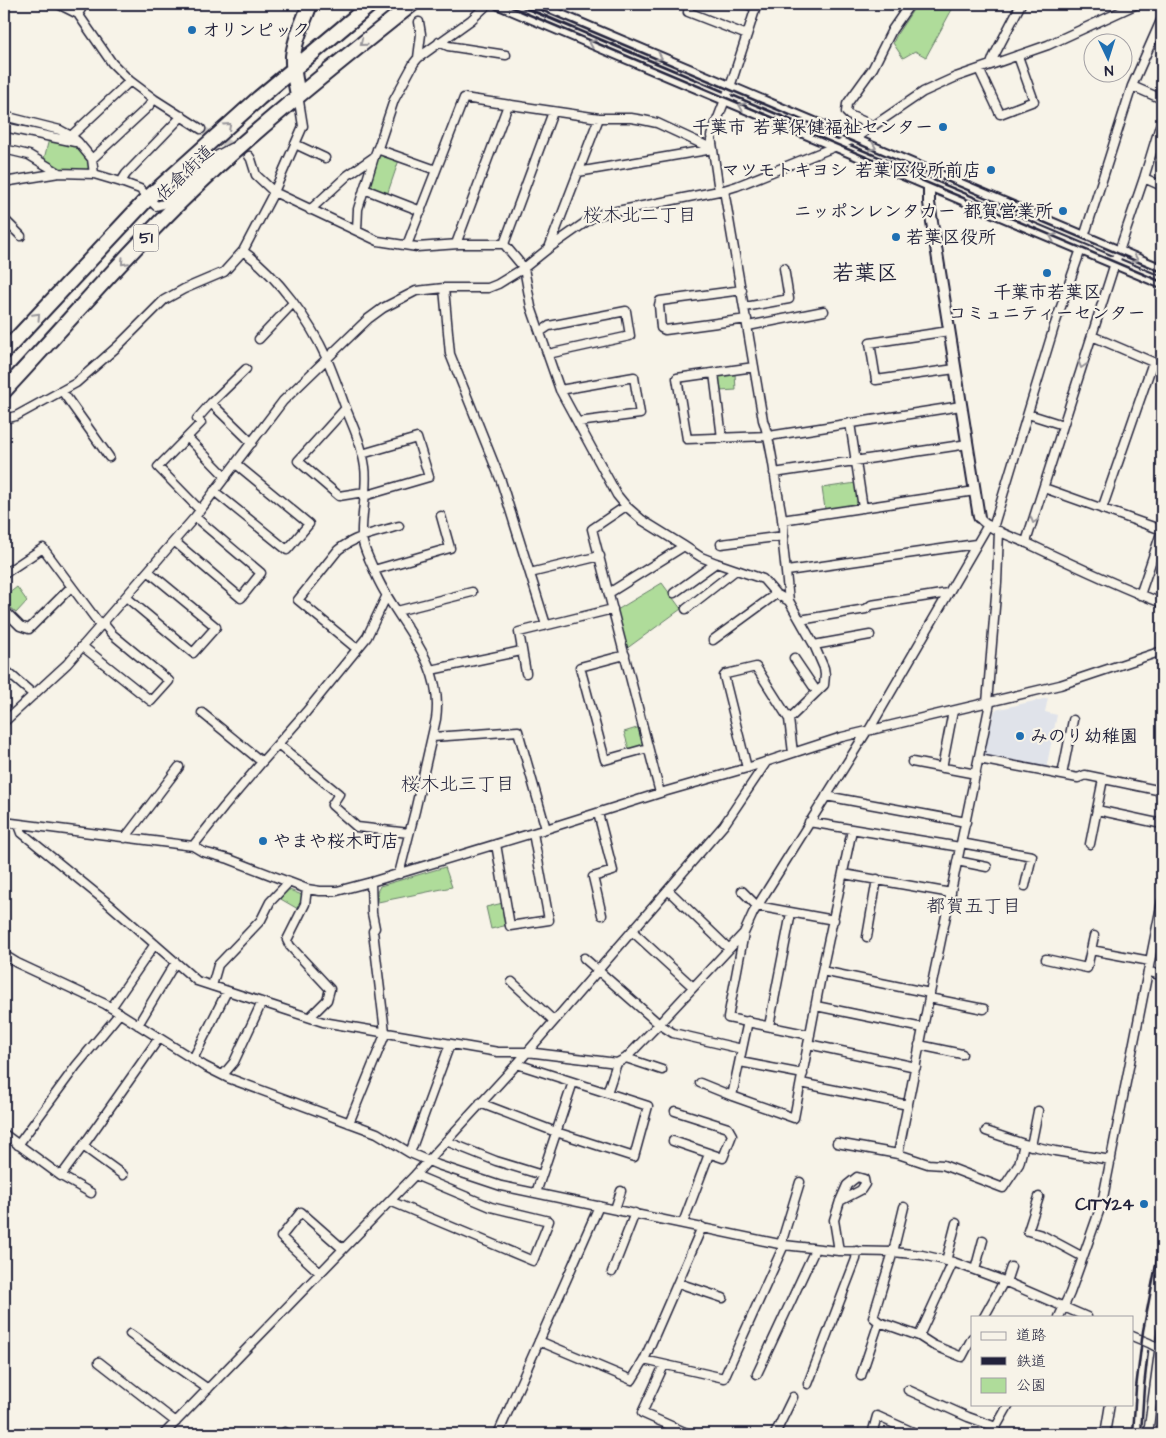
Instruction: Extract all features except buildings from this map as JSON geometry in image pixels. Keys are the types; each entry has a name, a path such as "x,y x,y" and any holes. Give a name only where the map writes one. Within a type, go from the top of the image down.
{"highway":[{"path":"298,95 293,70 293,57 297,39 310,4"},
{"name":"51","path":"293,70 371,4"},
{"name":"51","path":"298,95 412,4"},
{"name":"佐倉街道","path":"4,352 148,198 259,98 293,70"},
{"name":"佐倉街道","path":"4,391 172,211 298,95"}],"street":[{"path":"58,4 78,14 112,63 130,81 201,129"},
{"path":"78,14 84,4"},
{"path":"418,58 471,20 488,4"},
{"path":"500,4 1162,283"},
{"path":"533,4 1162,270"},
{"path":"690,4 688,12 747,35"},
{"path":"745,4 757,6 726,99 711,136 742,290 763,420 769,436 784,536 783,544 789,601 814,645 825,675 824,685 788,719"},
{"path":"874,126 849,115 846,112 847,104 873,68 892,30 910,4"},
{"path":"991,64 1019,6 1029,4"},
{"path":"4,722 67,664 195,518 283,401 368,319 383,308 416,291 444,288 488,288 498,284 524,268 593,217 722,190 854,139 922,92 956,77 1048,45 1137,4"},
{"path":"1084,237 1132,86 1162,18"},
{"path":"357,230 358,209 394,100 418,58 421,34 419,22"},
{"path":"439,42 448,46 506,54"},
{"path":"979,69 1000,114 1034,101 1018,56"},
{"path":"71,136 130,81"},
{"path":"1132,86 1162,99"},
{"path":"4,419 16,416 76,383 111,353 164,300 184,289 224,272 243,250 274,192 303,126 298,95"},
{"path":"407,245 464,98 599,118 643,120 657,123 713,149"},
{"path":"92,159 148,107 154,99"},
{"path":"456,244 508,105"},
{"path":"504,244 553,112"},
{"path":"4,116 60,130 71,136 92,159 94,174"},
{"path":"121,182 126,174 182,116"},
{"path":"549,248 599,118"},
{"path":"1026,542 1162,119"},
{"path":"4,127 78,142"},
{"path":"4,182 59,174 94,174 140,189 156,206 167,203 218,155 250,138"},
{"path":"295,144 325,158"},
{"path":"4,149 30,155 59,174"},
{"path":"378,149 436,170"},
{"path":"578,172 713,149"},
{"path":"249,156 252,159 256,175 274,192 378,241 417,246 504,244"},
{"path":"310,210 348,175 374,157"},
{"path":"1144,178 1162,186"},
{"path":"929,184 929,202 979,517 982,522 994,528 1090,573 1162,603"},
{"path":"364,189 421,210"},
{"path":"4,219 21,236"},
{"path":"504,244 524,268 531,307 560,390 607,477 626,506 642,520 701,556 763,579 776,594 789,601"},
{"path":"898,1154 989,703 996,592 994,528 1054,326 1081,249"},
{"path":"243,250 266,269 283,288 328,359 362,454 365,470 362,538 386,597 421,649 431,670 436,691 437,712 433,737 399,874"},
{"path":"745,307 789,299 784,268"},
{"path":"444,288 450,354 500,480 546,625"},
{"path":"742,290 660,301 661,328 665,330 747,323 824,311"},
{"path":"259,339 293,302"},
{"path":"540,332 549,326 626,311 630,336 548,354"},
{"path":"949,331 870,343 876,380 955,369"},
{"path":"1092,336 1162,366"},
{"path":"1102,509 1152,362"},
{"path":"754,367 677,378 687,439 769,436 961,406"},
{"path":"200,510 158,467 188,438 201,422 197,419 211,403 246,370"},
{"path":"714,373 722,438"},
{"path":"560,390 634,377 640,414 578,422"},
{"path":"62,391 109,457"},
{"path":"211,403 252,443"},
{"path":"346,408 298,461 339,496 364,494 430,477 418,438 362,454"},
{"path":"1028,414 1063,425"},
{"path":"850,424 863,508"},
{"path":"188,438 226,477"},
{"path":"774,473 968,444"},
{"path":"214,491 287,550 309,524 236,464"},
{"path":"1044,488 1162,530 1140,595"},
{"path":"782,520 975,491"},
{"path":"626,506 592,529 660,793"},
{"path":"374,570 450,548 441,516"},
{"path":"174,542 241,598 261,573 195,518"},
{"path":"356,649 298,600 338,550 345,544 362,538 365,535 399,526"},
{"path":"810,1035 728,1018 744,933 757,906 868,731 976,544 994,528"},
{"path":"721,544 784,536"},
{"path":"787,572 976,544"},
{"path":"609,593 684,546"},
{"path":"4,574 43,548 102,625 169,681 151,701 82,646"},
{"path":"530,573 600,556"},
{"path":"674,593 716,563"},
{"path":"686,609 736,570"},
{"path":"126,597 193,653 216,627 148,571"},
{"path":"4,610 20,626 29,629 71,587"},
{"path":"397,611 472,592"},
{"path":"800,620 866,609 871,605 948,593"},
{"path":"713,640 776,594"},
{"path":"193,846 367,637 386,597"},
{"path":"526,673 519,632 613,609"},
{"path":"814,645 870,635"},
{"path":"431,670 521,651"},
{"path":"4,822 193,846 203,852 229,859 308,889 337,891 546,830 842,737 1060,686 1162,651"},
{"path":"625,655 580,667 605,760 648,748"},
{"path":"794,658 817,692"},
{"path":"748,768 724,676 726,674 756,667 788,719 793,752"},
{"path":"4,669 34,695"},
{"path":"942,768 953,711"},
{"path":"202,713 262,762"},
{"path":"1062,775 1073,720"},
{"path":"433,737 518,731 546,830"},
{"path":"278,744 339,794 332,804 357,827 409,833"},
{"path":"978,759 1078,778 1085,775 1162,791"},
{"path":"164,1434 415,1175 517,1064 724,825 767,761"},
{"path":"912,762 976,774"},
{"path":"125,838 179,767"},
{"path":"1090,844 1103,779"},
{"path":"826,796 966,822"},
{"path":"1097,810 1162,824"},
{"path":"598,813 612,872 593,877 602,914"},
{"path":"809,822 1032,856 1029,883"},
{"path":"19,825 22,833 109,904 197,981 324,1022 498,1052 527,1052 617,1063 626,1058 744,933"},
{"path":"700,1083 794,1118 822,971 852,830"},
{"path":"496,844 510,926 549,920 534,833"},
{"path":"957,861 987,866"},
{"path":"844,874 951,892"},
{"path":"867,937 877,880"},
{"path":"212,986 218,965 261,920 270,902 289,882"},
{"path":"349,1123 386,1032 373,931 375,928 372,913 371,882"},
{"path":"308,889 305,904 287,940 290,946 330,989 323,1006 310,1017"},
{"path":"668,890 729,948"},
{"path":"742,892 757,906 834,920"},
{"path":"1060,1316 1065,1307 1102,1203 1162,902"},
{"path":"769,1026 791,913"},
{"path":"632,931 693,987"},
{"path":"1046,959 1088,968 1094,936"},
{"path":"111,1008 155,944"},
{"path":"1091,950 1150,961"},
{"path":"4,955 111,1008 223,1076 378,1133 410,1153 428,1161 501,1186 782,1244 838,1251 893,1252 950,1262 1005,1281 1085,1316"},
{"path":"584,958 659,1024 673,1033 742,1049"},
{"path":"138,1025 175,963"},
{"path":"822,971 984,1009"},
{"path":"1148,971 1162,976"},
{"path":"512,982 554,1021"},
{"path":"194,1059 227,991"},
{"path":"223,1076 234,1062 262,1002"},
{"path":"816,1006 923,1028"},
{"path":"18,1145 76,1066 120,1013"},
{"path":"732,1096 748,1021"},
{"path":"61,1176 159,1038"},
{"path":"410,1153 450,1044"},
{"path":"808,1044 916,1067"},
{"path":"919,1045 962,1054"},
{"path":"626,1058 662,1070"},
{"path":"740,1062 803,1074"},
{"path":"607,1093 617,1063"},
{"path":"480,1103 556,1132 634,1157 648,1106 517,1064"},
{"path":"536,1194 573,1082"},
{"path":"801,1083 908,1105"},
{"path":"673,1141 723,1158 732,1135 728,1128 675,1110"},
{"path":"837,1143 898,1154 928,1164 943,1165 1003,1188 1019,1164 1038,1111"},
{"path":"986,1131 1027,1145 1111,1160"},
{"path":"4,1134 61,1176 91,1193"},
{"path":"446,1142 496,1161 542,1175"},
{"path":"83,1146 122,1176"},
{"path":"683,1223 709,1154"},
{"path":"390,1201 533,1262 550,1221 491,1207 415,1175"},
{"path":"644,1360 724,1378 782,1244 800,1182"},
{"path":"615,1209 621,1191"},
{"path":"838,1251 834,1220 840,1201"},
{"path":"1028,1202 1038,1201 1028,1230 1042,1235 1083,1257"},
{"path":"498,1434 599,1206"},
{"path":"904,1207 893,1252 873,1317 879,1322 919,1336 933,1345 962,1357 971,1340"},
{"path":"320,1273 281,1237 301,1212 344,1249"},
{"path":"612,1272 636,1213"},
{"path":"919,1336 950,1262 956,1223"},
{"path":"539,1341 632,1380 644,1360 702,1227"},
{"path":"975,1270 983,1240"},
{"path":"757,1374 814,1249"},
{"path":"808,1384 856,1259 857,1251"},
{"path":"985,1316 1011,1267"},
{"path":"678,1283 723,1298"},
{"path":"861,1376 879,1322"},
{"path":"1148,1434 1161,1349 1162,1330"},
{"path":"130,1334 208,1389"},
{"path":"1134,1337 1161,1349"},
{"path":"99,1362 176,1422"},
{"path":"664,1365 642,1414 689,1434"},
{"path":"908,1390 968,1417 996,1426"},
{"path":"775,1434 793,1397"},
{"path":"992,1434 1008,1406"},
{"path":"1105,1434 1110,1406"},
{"path":"872,1434 877,1416 915,1432 914,1434"}],"shaded area":[{"name":"みのり幼稚園","path":"1048,698 1045,712 1057,715 1046,769 982,758 995,710"}],"green space":[{"path":"917,4 955,4 926,57 915,51 903,58 893,43"},
{"path":"49,139 77,144 91,160 91,172 60,170 44,159"},
{"path":"383,154 399,160 387,195 369,188 368,184 379,156"},
{"path":"735,374 736,390 720,391 719,378"},
{"path":"856,483 859,499 855,505 825,509 822,488"},
{"path":"662,583 681,609 626,649 617,610"},
{"path":"17,587 27,601 16,613 4,602 4,597"},
{"path":"640,727 645,745 629,749 624,732"},
{"path":"445,867 452,887 378,902 377,892 380,886"},
{"path":"287,889 302,895 303,900 298,909 279,898"},
{"path":"503,903 508,925 491,929 486,907"}],"tunnel":[{"path":"201,129 249,156"}],"railway":[{"path":"504,4 1162,282"},
{"path":"527,4 1162,272"},
{"path":"1133,1434 1143,1331 1162,1234"},
{"path":"1141,1434 1148,1351"}],"place":[{"name":"オリンピック","path":"192,30"},
{"name":"千葉市 若葉保健福祉センター","path":"943,127"},
{"name":"マツモトキヨシ 若葉区役所前店","path":"991,170"},
{"name":"ニッポンレンタカー 都賀営業所","path":"1063,211"},
{"name":"若葉区役所","path":"896,237"},
{"name":"千葉市若葉区 コミュニティーセンター","path":"1047,273"},
{"name":"みのり幼稚園","path":"1020,736"},
{"name":"やまや桜木町店","path":"263,841"},
{"name":"CITY24","path":"1144,1204"}],"district":[{"name":"桜木北二丁目","path":"640,215"},
{"name":"若葉区","path":"865,273"},
{"name":"桜木北三丁目","path":"458,784"},
{"name":"都賀五丁目","path":"974,906"}]}
